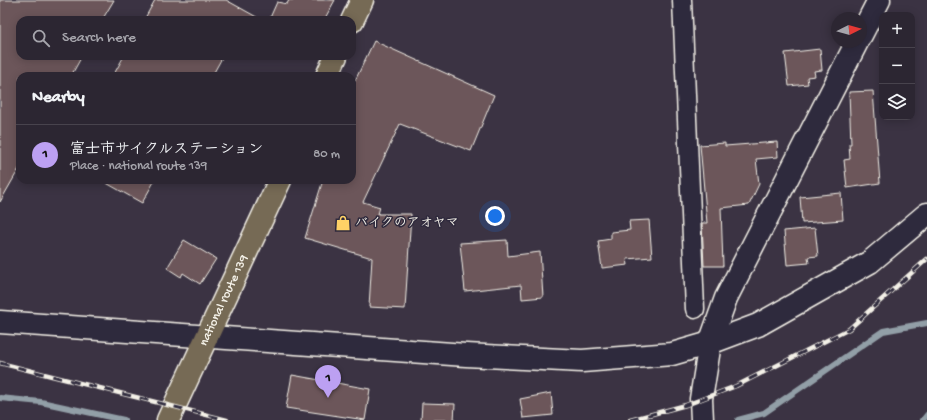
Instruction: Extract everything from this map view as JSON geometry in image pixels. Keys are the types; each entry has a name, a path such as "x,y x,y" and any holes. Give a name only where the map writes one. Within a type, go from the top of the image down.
{"highway":[{"path":"354,16 362,0"},
{"path":"329,72 334,60"},
{"name":"national route 139","path":"168,420 278,184"}],"street":[{"path":"682,0 696,309"},
{"path":"867,24 880,0"},
{"path":"702,420 701,399 710,343 726,298 854,48"},
{"path":"0,322 466,356 582,361 672,354 710,343 758,325 870,262 927,214"}],"building":[{"path":"0,0 114,0 104,16 16,16 16,60 80,60 73,72 16,72 16,174 0,202"},
{"path":"155,0 226,0 255,16 146,16"},
{"path":"289,0 335,0 326,16 271,16 277,2 287,4"},
{"path":"374,41 494,95 471,151 400,124 363,202 380,207 378,214 411,214 405,309 369,307 372,258 305,238 322,184 356,184 356,79"},
{"path":"820,49 822,70 814,71 815,76 807,77 808,84 789,86 785,53"},
{"path":"122,60 221,60 214,72 115,72"},
{"path":"873,91 880,183 847,188 844,160 850,159 849,144 851,144 849,92"},
{"path":"777,142 778,157 756,159 759,184 749,205 721,208 723,266 704,266 702,223 707,223 700,145 725,143 725,146"},
{"path":"108,184 153,184 142,203"},
{"path":"841,193 843,220 802,223 800,197"},
{"path":"649,220 652,257 627,259 628,265 602,268 598,241 611,239 611,232 630,230 629,221"},
{"path":"815,228 818,256 808,257 809,263 787,265 784,231"},
{"path":"184,240 216,259 200,284 183,273 181,277 167,268"},
{"path":"507,240 508,256 540,252 543,297 522,299 521,285 465,291 460,243"},
{"path":"292,375 370,389 365,420 286,408"},
{"path":"551,393 553,415 523,418 520,399"},
{"path":"422,403 455,404 454,420 421,420"}],"waterway":[{"path":"738,420 764,413 883,331 927,323"},
{"path":"0,398 41,402 124,420"},
{"path":"923,420 927,415"}],"railway":[{"path":"630,420 686,405 736,386 849,329 927,259"},
{"path":"0,363 227,420"}],"place":[{"name":"バイクのアオヤマ","path":"343,223"},
{"name":"富士市サイクルステーション","path":"328,398"}]}
